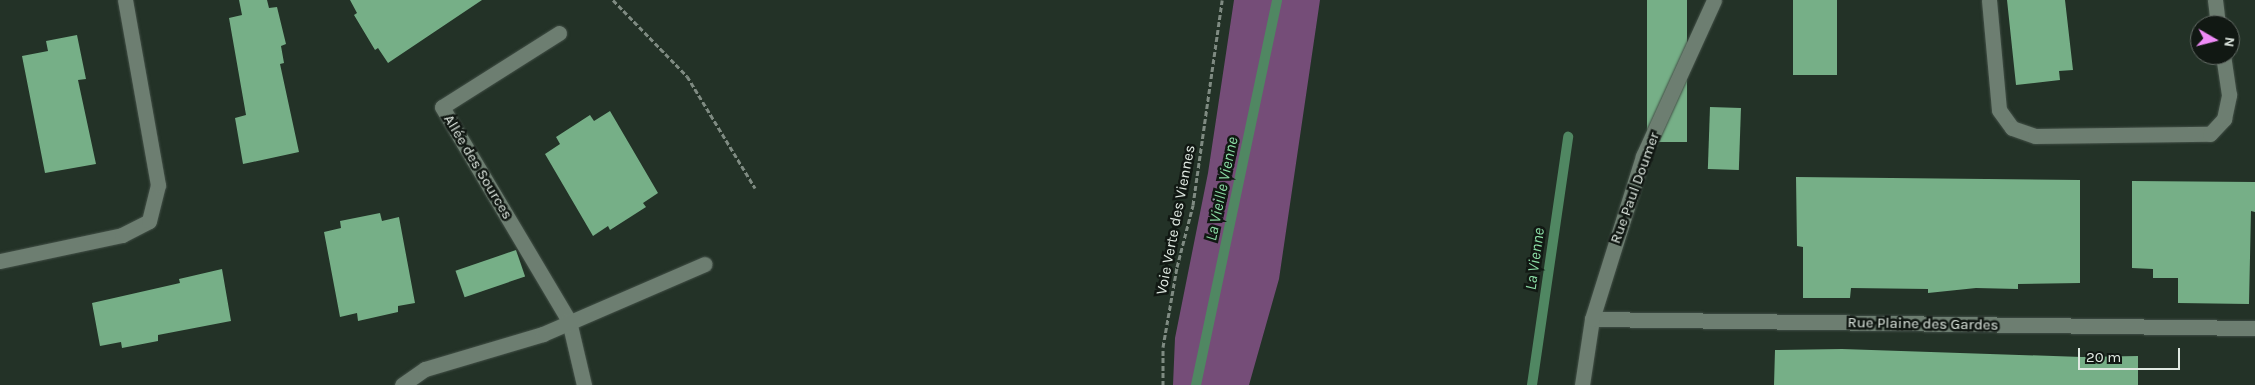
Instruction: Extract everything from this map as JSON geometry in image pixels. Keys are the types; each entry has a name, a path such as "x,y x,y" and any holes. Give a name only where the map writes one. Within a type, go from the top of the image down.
{"street":[{"path":"0,261 122,235 149,221 158,185 125,0"},
{"name":"Rue Paul Doumer","path":"1582,385 1592,320 1643,156 1714,0"},
{"path":"1989,0 1999,110 2012,128 2034,136 2210,134 2224,119 2229,95 2224,65"},
{"path":"2215,0 2217,15"},
{"name":"Allée des Sources","path":"559,33 442,107 569,321 584,385"},
{"path":"402,385 425,369 543,334 569,321 704,264"},
{"name":"Rue Plaine des Gardes","path":"1592,320 2255,328"}],"path":[{"path":"613,0 687,76 755,188"},
{"name":"Voie Verte des Viennes","path":"1163,385 1163,347 1177,267 1193,205 1222,0"}],"shaded area":[{"path":"1234,0 1320,0 1279,279 1249,385 1173,385 1175,338 1208,173"}],"building":[{"path":"239,0 267,0 269,8 277,7 286,44 281,46 284,63 280,64 299,152 243,164 235,118 246,115 229,18 242,15"},
{"path":"350,0 482,0 388,63 378,48 375,50 354,15 357,13"},
{"path":"1647,0 1687,0 1687,142 1647,142"},
{"path":"1793,0 1837,0 1837,75 1793,75"},
{"path":"2007,0 2065,0 2073,70 2059,71 2060,80 2016,85"},
{"path":"77,35 86,79 78,80 96,164 45,173 22,56 48,51 46,41"},
{"path":"1710,107 1741,108 1739,170 1708,169"},
{"path":"610,111 658,193 643,203 646,207 610,230 608,226 593,236 545,154 560,144 556,137 590,115 594,121"},
{"path":"1796,177 2080,180 2080,283 2018,284 2018,289 1976,288 1928,293 1928,289 1851,288 1850,298 1803,298 1803,247 1797,246"},
{"path":"2132,181 2255,182 2255,212 2251,211 2249,304 2178,303 2178,278 2153,278 2153,269 2132,268"},
{"path":"380,213 382,221 399,217 415,303 398,306 398,312 358,321 357,313 340,317 324,232 341,228 340,221"},
{"path":"516,250 525,276 465,297 455,271"},
{"path":"222,269 231,321 158,335 158,341 122,348 121,342 100,346 92,303 180,283 179,279"},
{"path":"1842,349 2082,357 2138,356 2138,385 1774,385 1775,350"}],"waterway":[{"name":"La Vieille Vienne","path":"1196,385 1277,0"},
{"name":"La Vienne","path":"1532,385 1568,137"}]}
